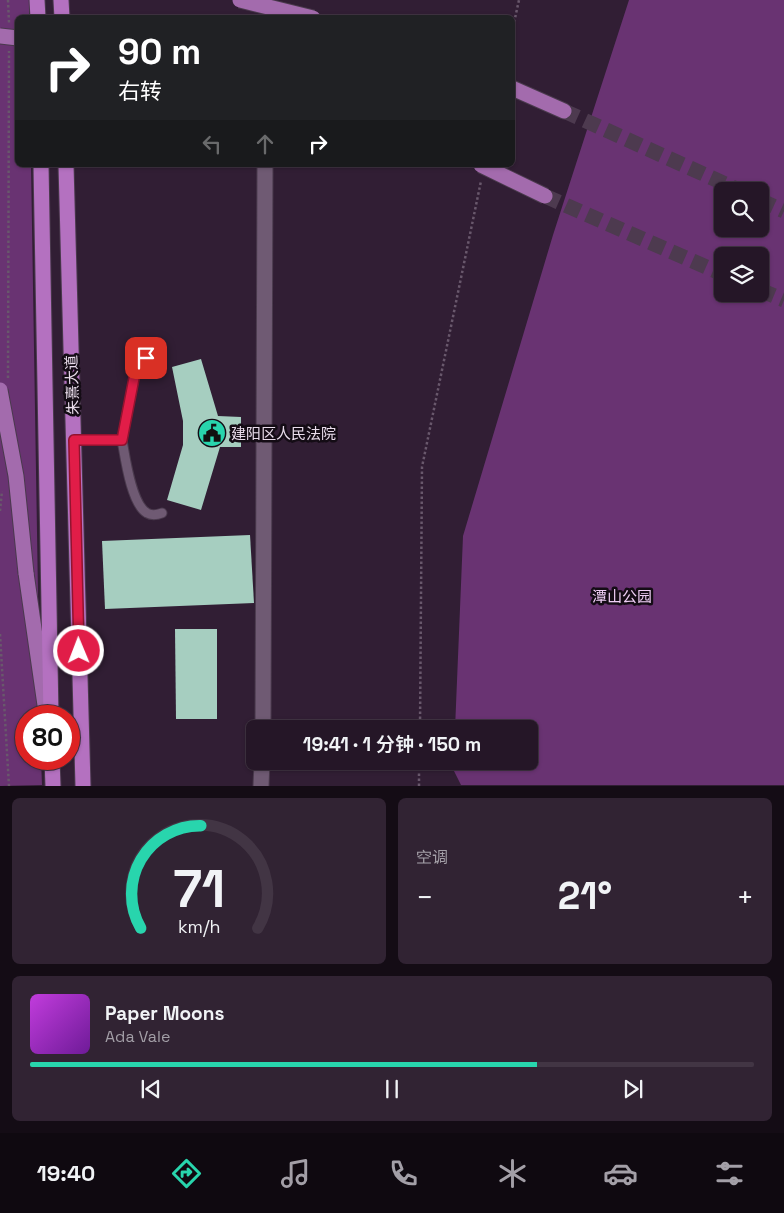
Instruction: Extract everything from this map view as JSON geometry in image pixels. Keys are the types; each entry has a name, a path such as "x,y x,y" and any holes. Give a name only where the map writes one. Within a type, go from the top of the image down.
{"highway":[{"path":"38,0 38,15"},
{"path":"61,0 62,15"},
{"name":"朱熹大道","path":"40,167 52,705"},
{"name":"朱熹大道","path":"66,167 83,786"},
{"path":"52,770 53,786"}],"main road":[{"path":"240,0 301,15"},
{"path":"515,89 564,110"},
{"path":"482,170 545,196"},
{"path":"4,385 26,573 44,705"}],"street":[{"path":"266,0 266,15"},
{"path":"262,720 265,167"},
{"path":"261,786 262,770"}],"lane":[{"path":"153,359 140,360 136,368 122,440 134,493 142,508 146,513 154,515 162,513"},
{"path":"74,440 122,440"}],"path":[{"path":"8,0 9,35"},
{"path":"515,18 519,0"},
{"path":"4,385 9,51"},
{"path":"420,720 422,467 482,170"},
{"path":"0,512 2,486"},
{"path":"0,634 9,786"},
{"path":"419,770 419,786"}],"green space":[{"path":"0,0 29,0 29,15 15,15 15,167 31,167 40,705 15,705 15,770 41,770 42,785 0,786"},
{"name":"潭山公园","path":"629,0 784,0 784,785 461,785 454,770 538,770 538,720 455,720 463,536 553,235"}],"building":[{"name":"建阳区人民法院","path":"201,359 218,416 241,417 241,447 220,447 201,510 167,500 183,445 183,421 172,367"},
{"path":"250,535 254,603 105,609 102,541"},
{"path":"175,629 217,629 217,719 176,719"}],"tunnel":[{"path":"564,111 721,182"},
{"path":"545,196 714,270"},
{"path":"769,204 784,211"},
{"path":"769,294 784,300"}],"place":[{"name":"建阳区人民法院","path":"212,433"}],"route":[{"path":"79,651 74,440 122,440 128,401 136,368 140,360 146,358"}]}
